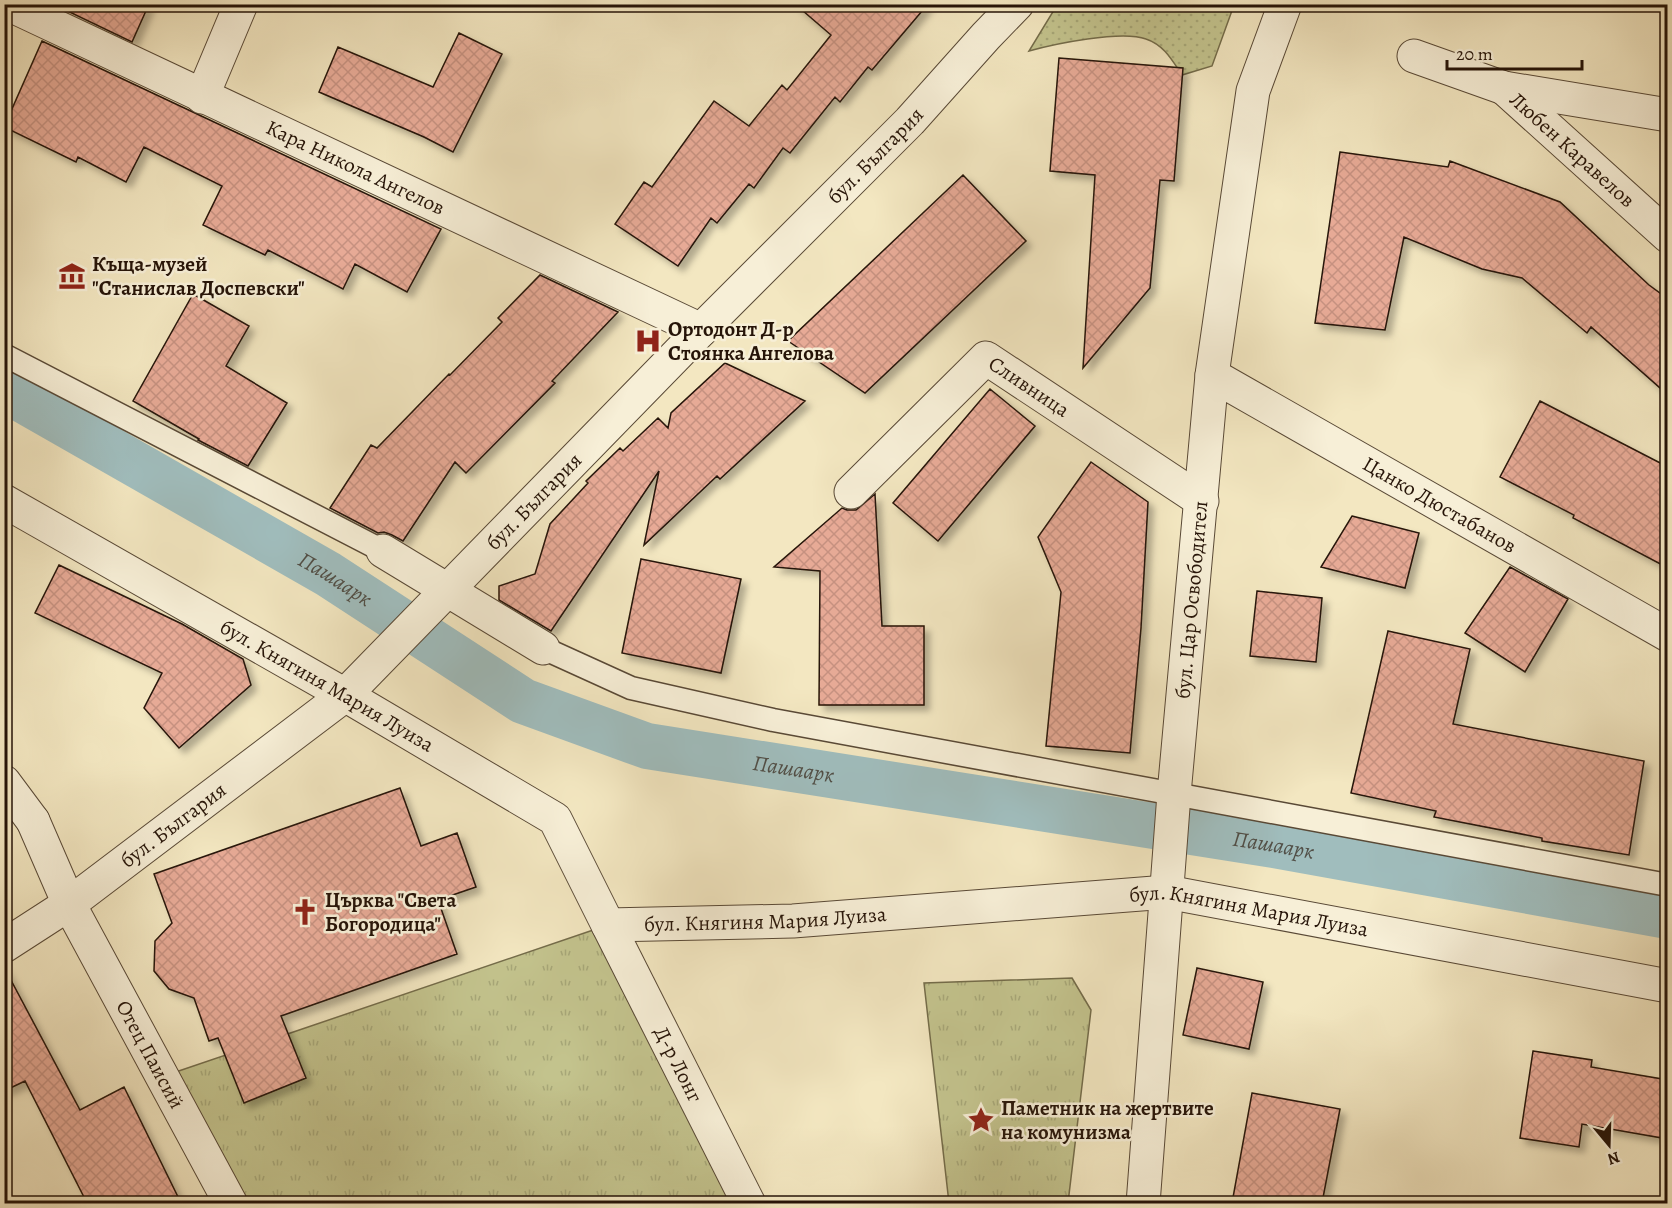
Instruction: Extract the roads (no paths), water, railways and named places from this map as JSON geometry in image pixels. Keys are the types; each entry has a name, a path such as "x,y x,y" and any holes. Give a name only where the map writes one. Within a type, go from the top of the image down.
{"street":[{"name":"Кара Никола Ангелов","path":"8,4 701,330"},
{"path":"202,97 241,4"},
{"name":"бул. България","path":"4,945 69,904 345,695 701,330 910,121 1017,4"},
{"name":"бул. Цар Освободител","path":"1143,1203 1174,794 1212,375 1253,91 1285,4"},
{"path":"1414,56 1504,88 1668,115"},
{"name":"Любен Каравелов","path":"1504,88 1668,236"},
{"name":"Сливница","path":"851,492 986,358 1202,501"},
{"name":"Цанко Дюстабанов","path":"1212,375 1668,635"},
{"name":"бул. Княгиня Мария Луиза","path":"4,501 345,695 555,819 608,925 793,921 1167,892 1668,986"},
{"path":"383,551 437,599 543,648"},
{"name":"Отец Паисий","path":"4,782 33,821 69,904 231,1203"},
{"name":"Д-р Лонг","path":"608,925 749,1203"}],"lane":[{"path":"4,356 383,551"},
{"path":"543,648 631,688 773,720 1668,885"}],"waterway":[{"name":"Пашаарк","path":"4,389 328,574 523,701 647,746 1274,845 1668,916"}],"place":[{"name":"Къща-музей \"Станислав Доспевски\"","path":"72,276"},
{"name":"Ортодонт Д-р Стоянка Ангелова","path":"648,341"},
{"name":"Църква \"Света Богородица\"","path":"305,912"},
{"name":"Паметник на жертвите на комунизма","path":"981,1120"}]}
